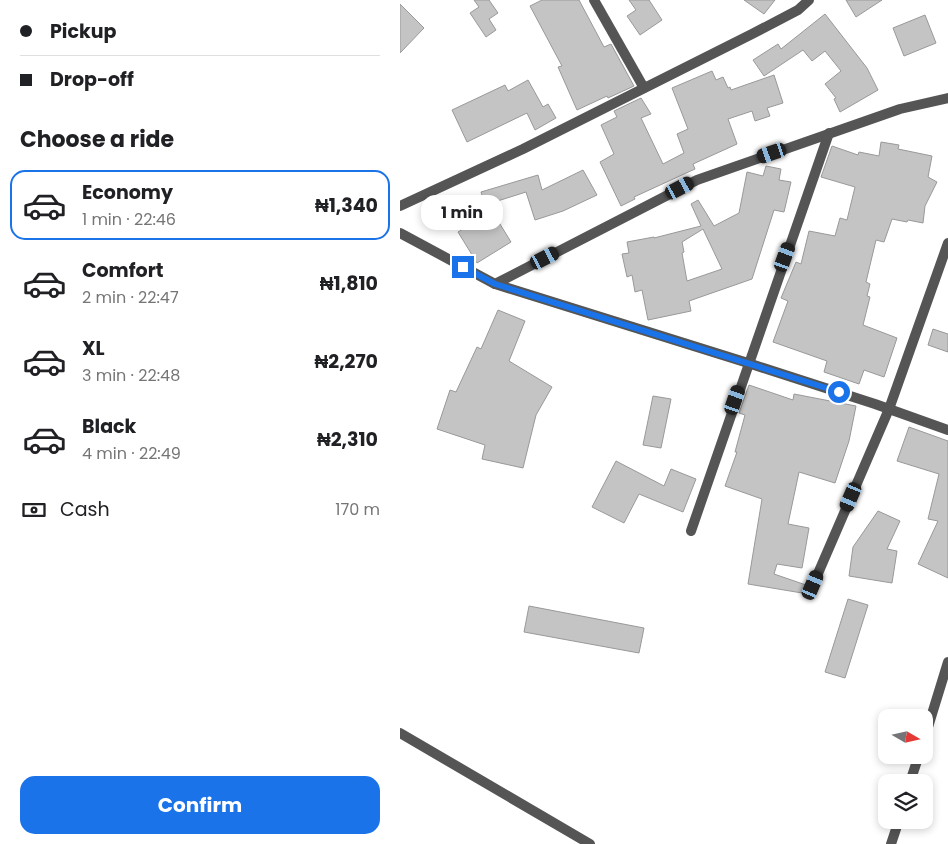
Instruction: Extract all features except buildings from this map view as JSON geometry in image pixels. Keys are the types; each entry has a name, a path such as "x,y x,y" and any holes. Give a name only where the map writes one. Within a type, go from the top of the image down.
{"street":[{"path":"594,0 644,88"},
{"path":"400,206 523,149 798,10 809,0"},
{"path":"495,284 697,180 900,109 948,98"},
{"path":"690,531 829,134"},
{"path":"400,233 495,284 748,363 948,430"},
{"path":"813,585 888,409 948,243"},
{"path":"933,711 948,662"},
{"path":"400,733 590,844"},
{"path":"891,844 896,829"}],"route":[{"path":"463,267 495,284 839,392"}]}
